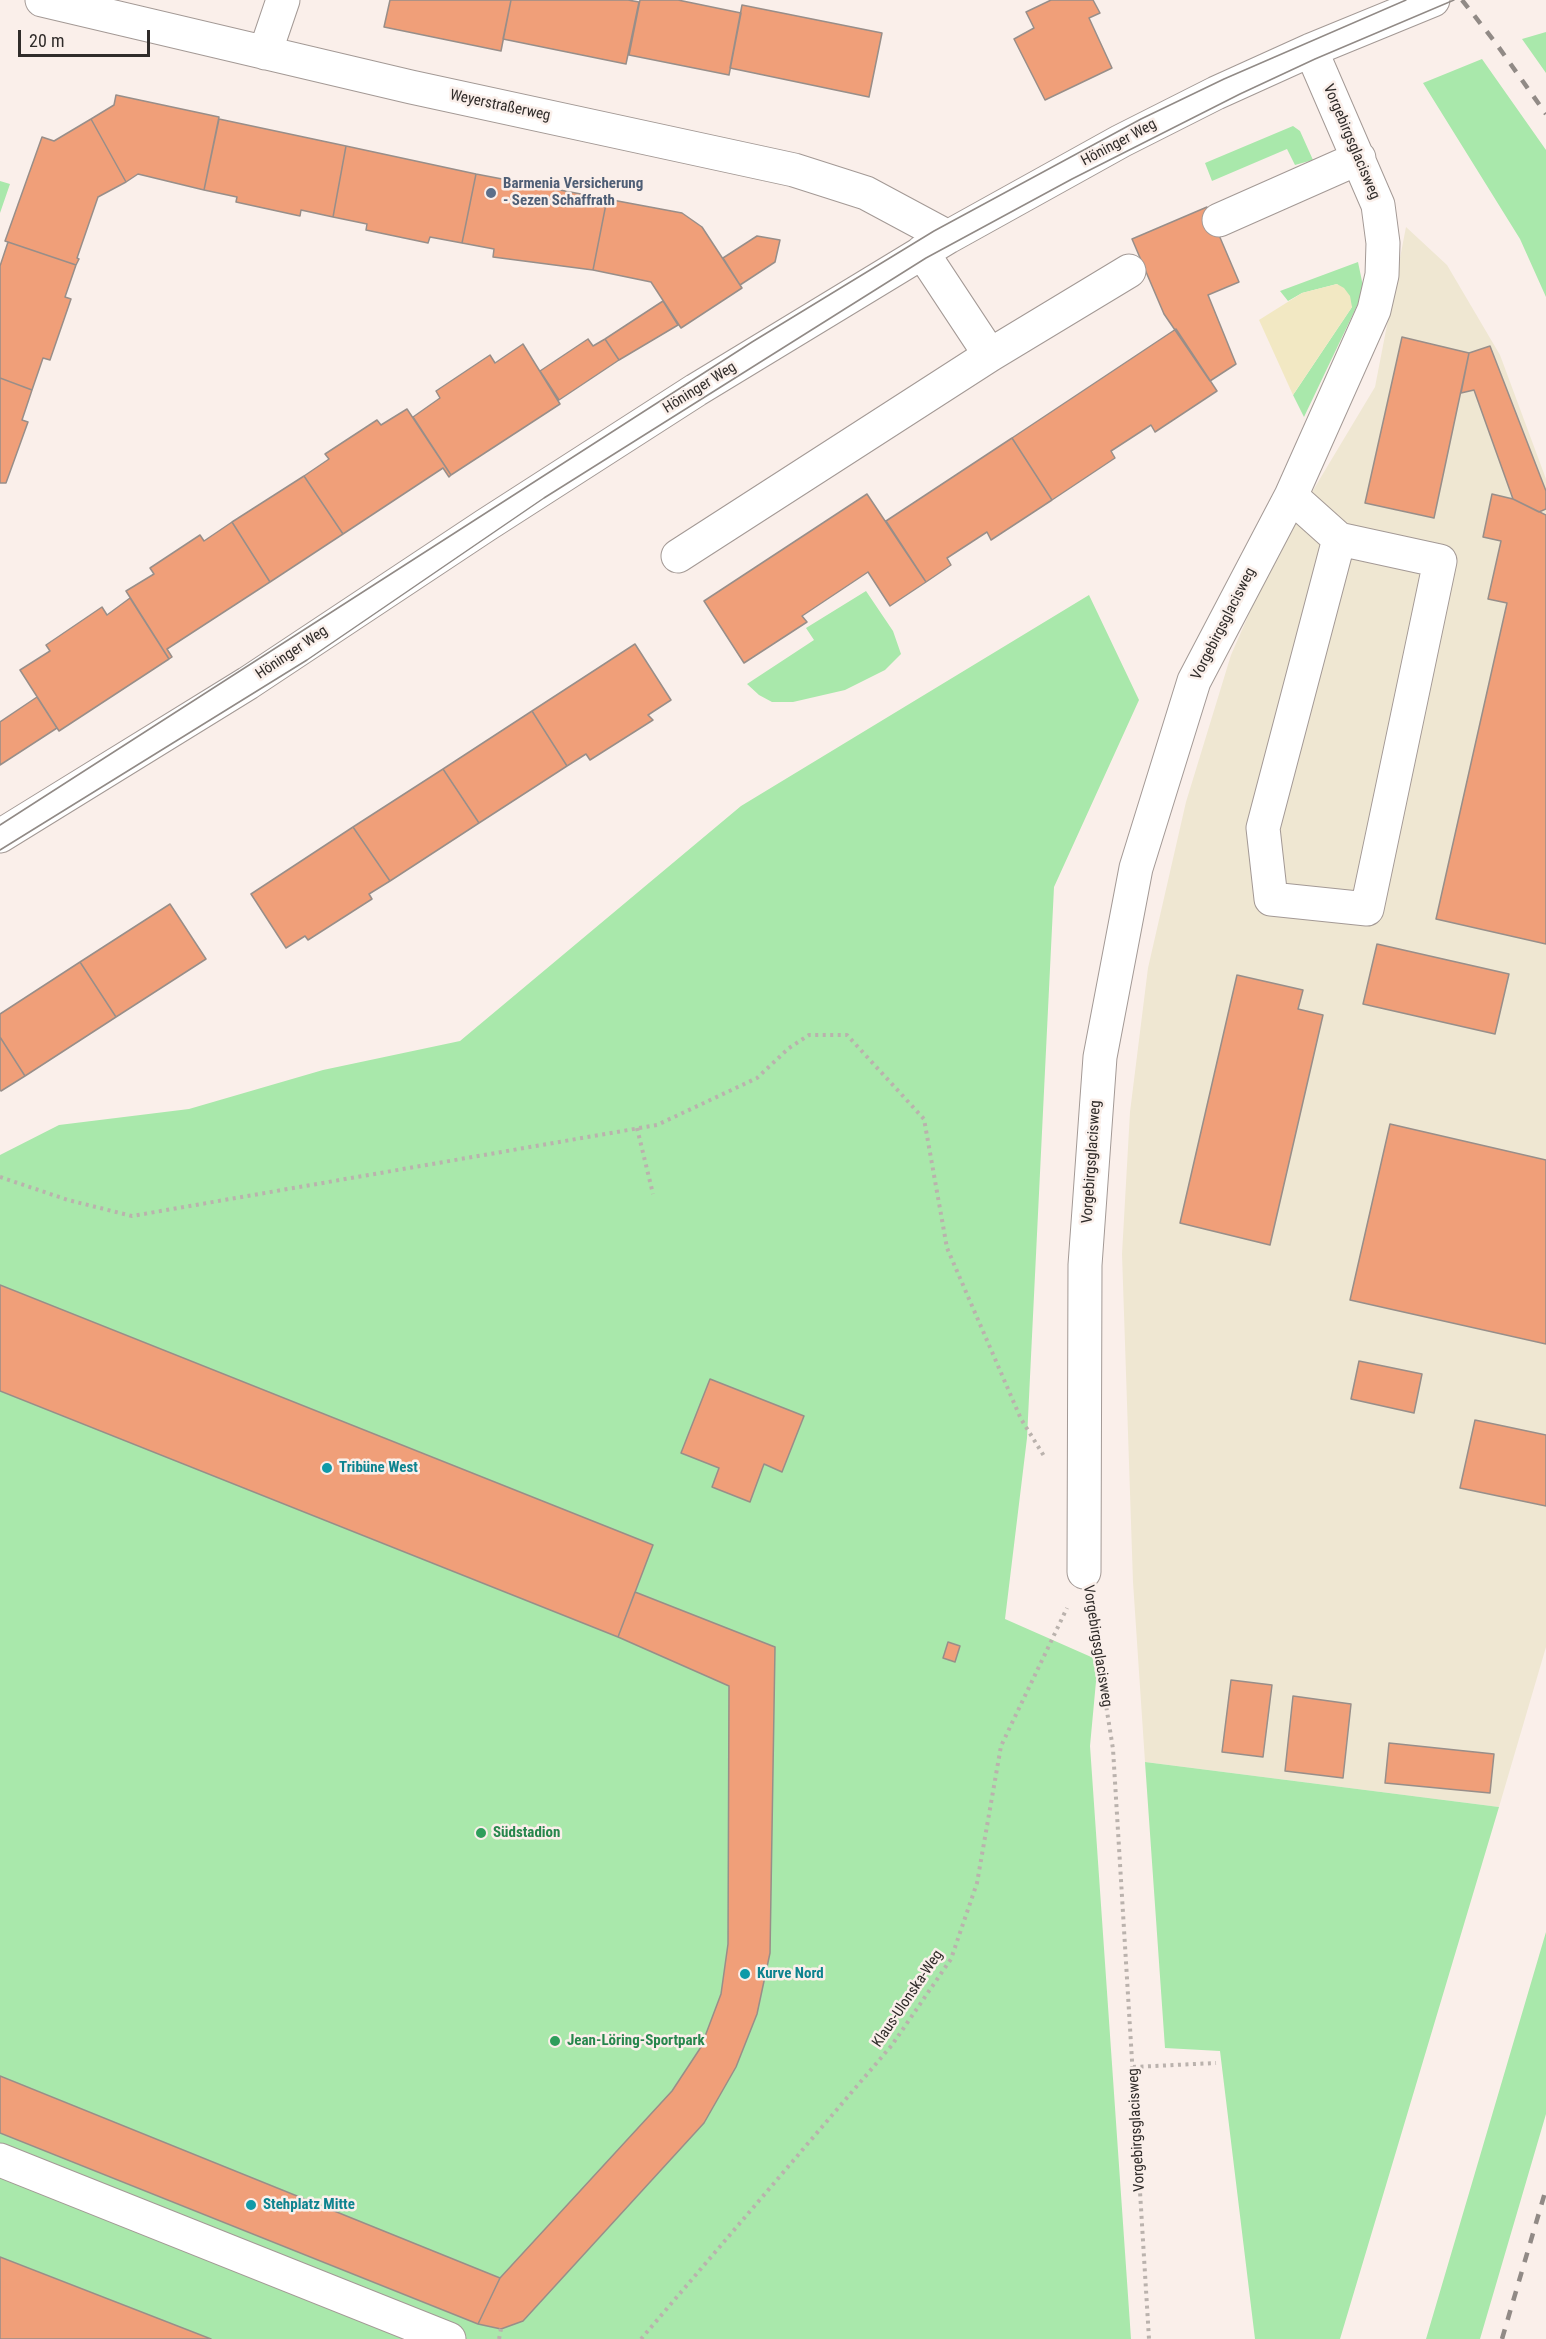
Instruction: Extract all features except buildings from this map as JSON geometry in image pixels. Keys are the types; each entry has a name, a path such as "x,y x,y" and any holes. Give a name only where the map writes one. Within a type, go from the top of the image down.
{"street":[{"name":"Weyerstraßerweg","path":"42,0 411,87 794,170 866,193 935,245"},
{"path":"265,53 282,0"},
{"name":"Höninger Weg","path":"0,836 248,683 486,525 686,397 935,245 1121,141 1311,50 1433,0"},
{"name":"Vorgebirgsglacisweg","path":"1084,1572 1085,1265 1100,1057 1136,868 1194,681 1291,496 1374,310 1382,275 1383,243 1378,204 1311,50"},
{"path":"1219,220 1359,158"},
{"path":"935,245 990,355"},
{"path":"678,556 990,355 1129,271"},
{"path":"1291,496 1339,538 1440,561 1367,909 1271,899 1263,828 1339,538"},
{"path":"0,2160 449,2339"}],"path":[{"path":"0,1177 68,1200 132,1216 657,1125 757,1078 789,1048 809,1035 847,1035 924,1119 947,1248 1021,1419 1050,1465"},
{"path":"637,1128 653,1194"},
{"name":"Vorgebirgsglacisweg","path":"1084,1572 1113,1749 1149,2339"},
{"name":"Klaus-Ulonska-Weg","path":"641,2339 892,2045 951,1959 977,1883 1001,1746 1084,1572"},
{"path":"1133,2067 1216,2063"},
{"path":"499,2339 501,2329"}],"shaded area":[{"path":"1406,227 1447,265 1500,355 1546,479 1546,1647 1499,1807 1145,1762 1133,1582 1122,1254 1130,1112 1148,968 1186,802 1231,655 1276,552 1375,387"}],"green space":[{"path":"1546,32 1546,73 1522,39"},
{"path":"1482,59 1546,150 1546,297 1520,239 1423,83"},
{"path":"1293,126 1300,131 1313,160 1295,165 1287,149 1212,181 1205,163"},
{"path":"0,181 10,184 0,213"},
{"path":"1358,262 1364,291 1304,417 1293,395 1352,307 1337,284 1302,293 1288,301 1280,291"},
{"path":"866,591 893,631 901,654 885,670 845,690 793,702 772,702 759,695 747,684 814,640 806,628"},
{"name":"Jean-Löring-Sportpark","path":"1089,595 1139,700 1054,887 1027,1438 1005,1619 1098,1660 1090,1746 1131,2339 0,2339 0,1155 59,1125 189,1109 323,1070 460,1041 741,806"},
{"path":"1145,1762 1499,1807 1340,2339 1255,2339 1220,2051 1165,2048"},
{"path":"1546,1932 1546,2114 1480,2339 1426,2339"}],"sand":[{"path":"1337,284 1344,288 1350,296 1352,307 1293,395 1259,320 1302,293"}],"tram line":[{"path":"0,825 752,342 934,231 1141,119 1224,79 1406,0"},
{"path":"0,850 307,660 544,498 926,258 1072,179 1240,94 1315,59 1454,0"}],"railway":[{"path":"1462,0 1546,114"},
{"path":"1502,2339 1546,2189"}],"place":[{"name":"Barmenia Versicherung - Sezen Schaffrath","path":"491,193"},
{"name":"Tribüne West","path":"327,1468"},
{"name":"Südstadion","path":"481,1833"},
{"name":"Kurve Nord","path":"745,1974"},
{"name":"Jean-Löring-Sportpark","path":"555,2041"},
{"name":"Stehplatz Mitte","path":"251,2205"}]}
